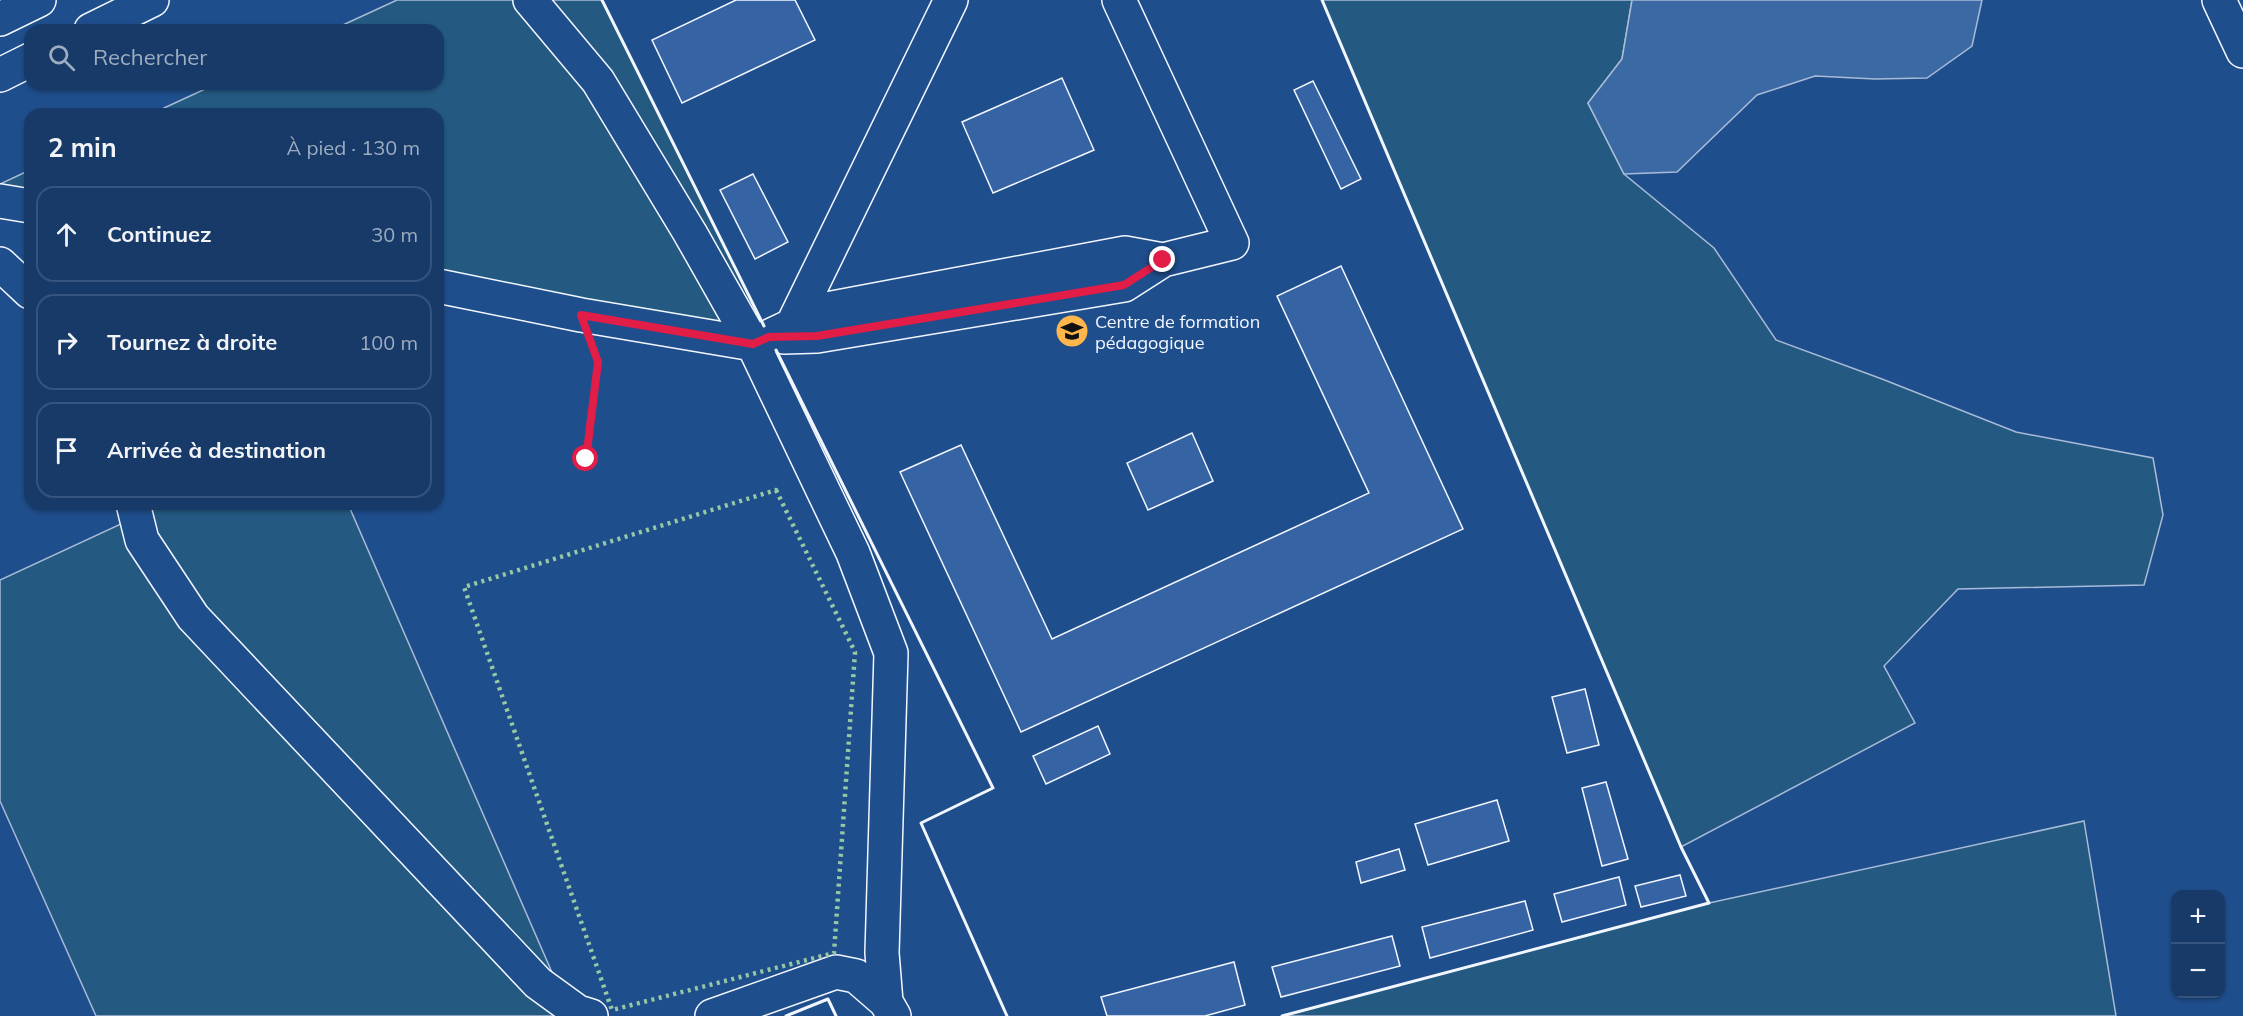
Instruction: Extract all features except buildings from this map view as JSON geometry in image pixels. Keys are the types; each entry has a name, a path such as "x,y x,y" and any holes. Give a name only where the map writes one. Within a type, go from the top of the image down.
{"main road":[{"path":"0,19 39,0"},
{"path":"103,24 152,0"},
{"path":"530,0 598,81 690,233 771,336 891,653 882,952 890,1009"},
{"path":"771,336 951,0"},
{"path":"444,287 581,315 771,336 817,336 1124,285 1163,260 1232,243 1119,0"},
{"path":"2219,0 2243,51"},
{"path":"0,75 24,63"},
{"path":"0,201 24,205"},
{"path":"0,264 24,286"},
{"path":"134,510 142,540 193,617 538,983 578,1012 591,1016"},
{"path":"712,1016 836,972 856,976 890,1009"}],"path":[{"path":"581,315 598,362 586,459"}],"shaded area":[{"path":"397,0 602,0 769,337 444,287 444,108 164,108 203,90 444,90 444,24 345,24"},
{"path":"1322,0 1632,0 1622,59 1588,103 1624,174 1714,248 1776,340 2016,432 2153,458 2163,515 2144,585 1958,589 1884,666 1915,723 1681,847"},
{"path":"1632,0 1982,0 1972,46 1927,78 1875,79 1815,76 1757,95 1677,172 1624,174 1588,103 1622,59"},
{"path":"24,173 24,205 0,201 0,184"},
{"path":"151,510 351,510 571,1016 96,1016 0,801 0,580"},
{"path":"2084,821 2116,1016 1282,1016 1709,903"}],"hedge":[{"path":"776,490 855,652 834,953 612,1010 464,587 776,490"}],"wall":[{"path":"602,0 764,326"},
{"path":"1282,1016 1709,903 1681,847 1322,0"},
{"path":"776,350 993,788 921,823 1007,1016"},
{"path":"786,1016 828,999 836,1016"}],"place":[{"name":"Centre de formation pédagogique","path":"1072,331"}],"route":[{"path":"586,459 598,362 581,315 753,344 769,337 817,336 1124,285 1163,260"}]}
